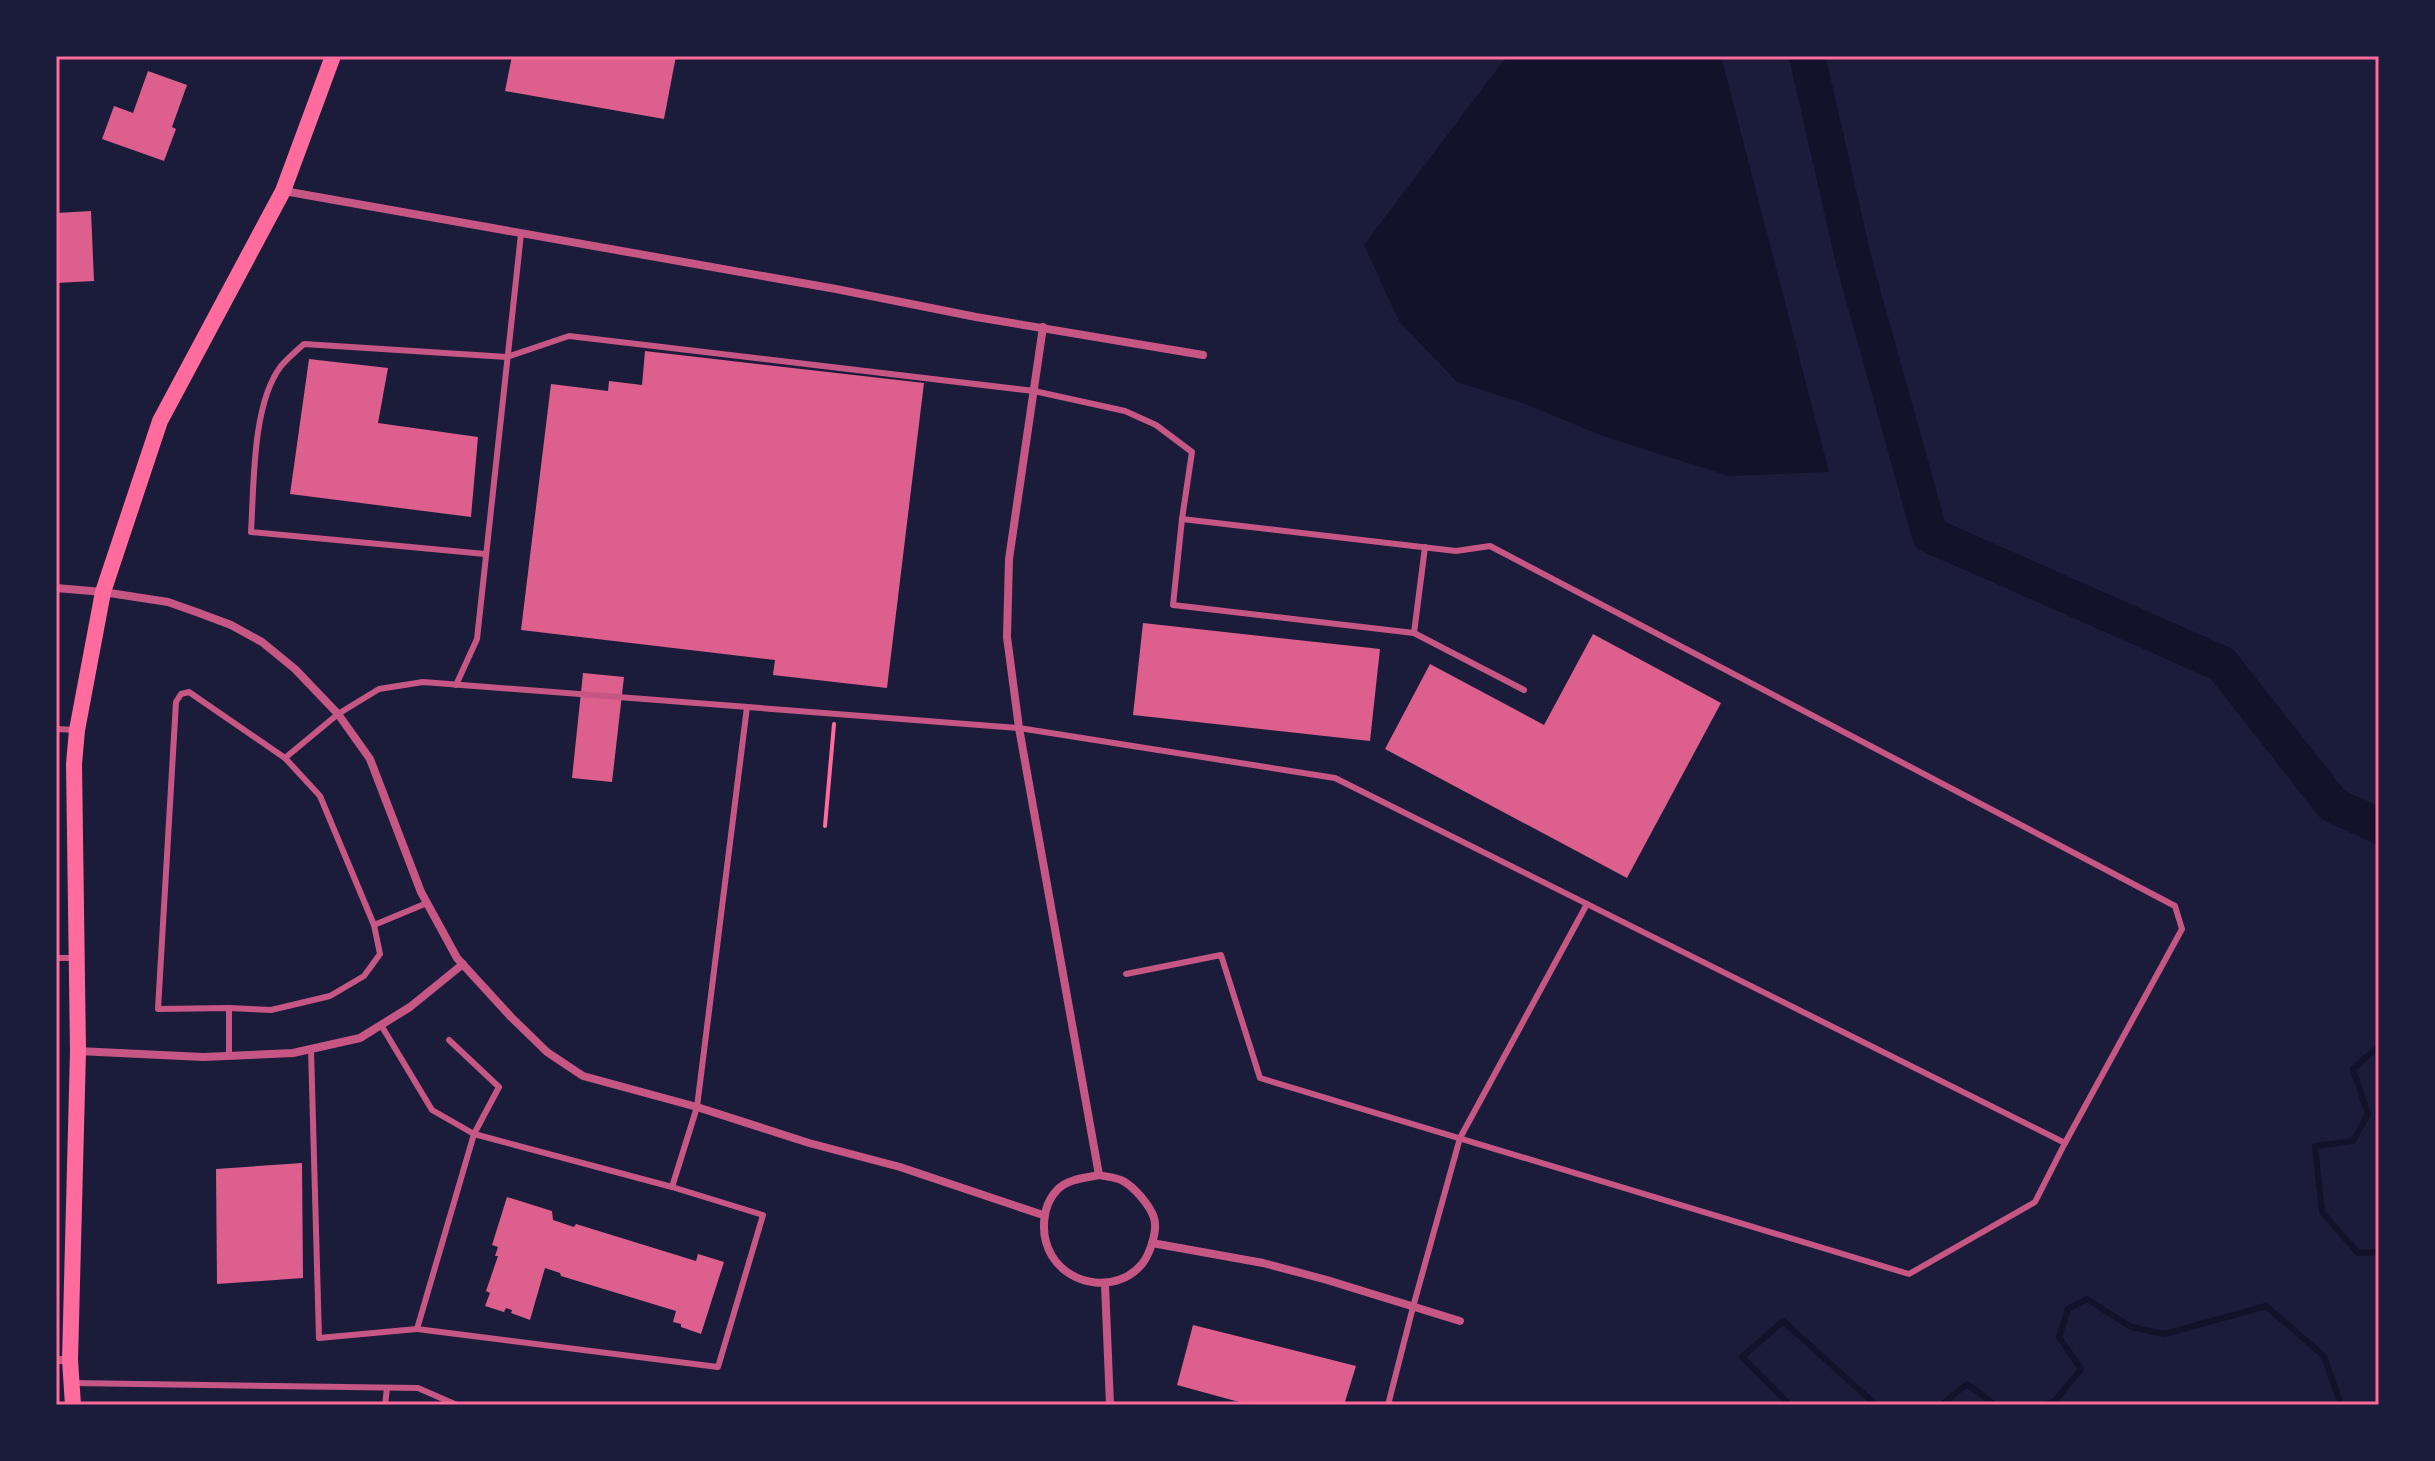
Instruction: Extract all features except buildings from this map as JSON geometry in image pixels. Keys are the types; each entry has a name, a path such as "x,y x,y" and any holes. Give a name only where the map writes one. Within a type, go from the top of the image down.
{"main road":[{"path":"73,1405 71,1383 63,1360 78,1051 74,764 77,730 103,592 160,421 283,191 333,56"}],"street":[{"path":"283,191 836,289 976,317 1203,355"},
{"path":"1043,327 1009,559 1007,637 1019,728 1099,1175"},
{"path":"56,588 168,602 231,625 262,642 295,669 338,714 370,759 427,903 437,925 463,964 547,1052 583,1076 900,1167 1043,1215"},
{"path":"78,1051 229,1056 293,1053 360,1038 410,1007 463,964"},
{"path":"1099,1175 1122,1180 1142,1198 1155,1219 1152,1243 1142,1264 1126,1277 1105,1284 1083,1281 1067,1273 1055,1261 1046,1245 1043,1215 1059,1188 1076,1179 1099,1175"},
{"path":"1152,1243 1263,1263 1460,1321"},
{"path":"1105,1284 1110,1405"}],"lane":[{"path":"456,685 477,639 521,234"},
{"path":"485,554 251,532 258,436 264,402 280,368 304,344 507,357 569,336 1034,391 1125,411 1156,425 1192,452 1173,605 1414,633 1524,690"},
{"path":"1126,974 1221,955 1260,1078 1909,1274 2035,1202 2182,929 2175,906 1490,546 1456,551 1182,519"},
{"path":"1414,633 1425,547"},
{"path":"285,758 338,714 379,689 423,682 1019,728 1335,778 2065,1143"},
{"path":"189,692 203,700 285,758 320,796 374,925 380,954 364,976 330,996 271,1010 158,1009 176,702 181,694 189,692"},
{"path":"672,1187 697,1107 747,707"},
{"path":"56,729 77,730"},
{"path":"374,925 427,903"},
{"path":"1388,1405 1460,1138 1587,904"},
{"path":"56,958 77,958"},
{"path":"229,1008 229,1056"},
{"path":"311,1049 319,1338 417,1329 718,1367 763,1215 672,1187 474,1134 432,1110 381,1025"},
{"path":"417,1329 474,1134 499,1087 449,1040"},
{"path":"71,1383 418,1388 440,1402 457,1405"},
{"path":"385,1405 387,1388"}],"path":[{"path":"825,826 834,714"}],"shaded area":[{"path":"1507,56 1721,56 1829,472 1729,476 1603,436 1523,403 1457,382 1399,321 1364,245"}],"waterway":[{"path":"1807,56 1855,266 1930,535 2222,664 2333,805 2379,826"},
{"path":"2379,1046 2353,1069 2368,1114 2353,1141 2315,1146 2322,1212 2358,1253 2379,1252"},
{"path":"2043,1405 2054,1402 2081,1369 2059,1337 2068,1309 2087,1299 2131,1327 2165,1334 2266,1306 2324,1356 2341,1405"},
{"path":"1790,1405 1742,1357 1783,1321 1876,1405"},
{"path":"1941,1405 1967,1384 1995,1405"}]}
